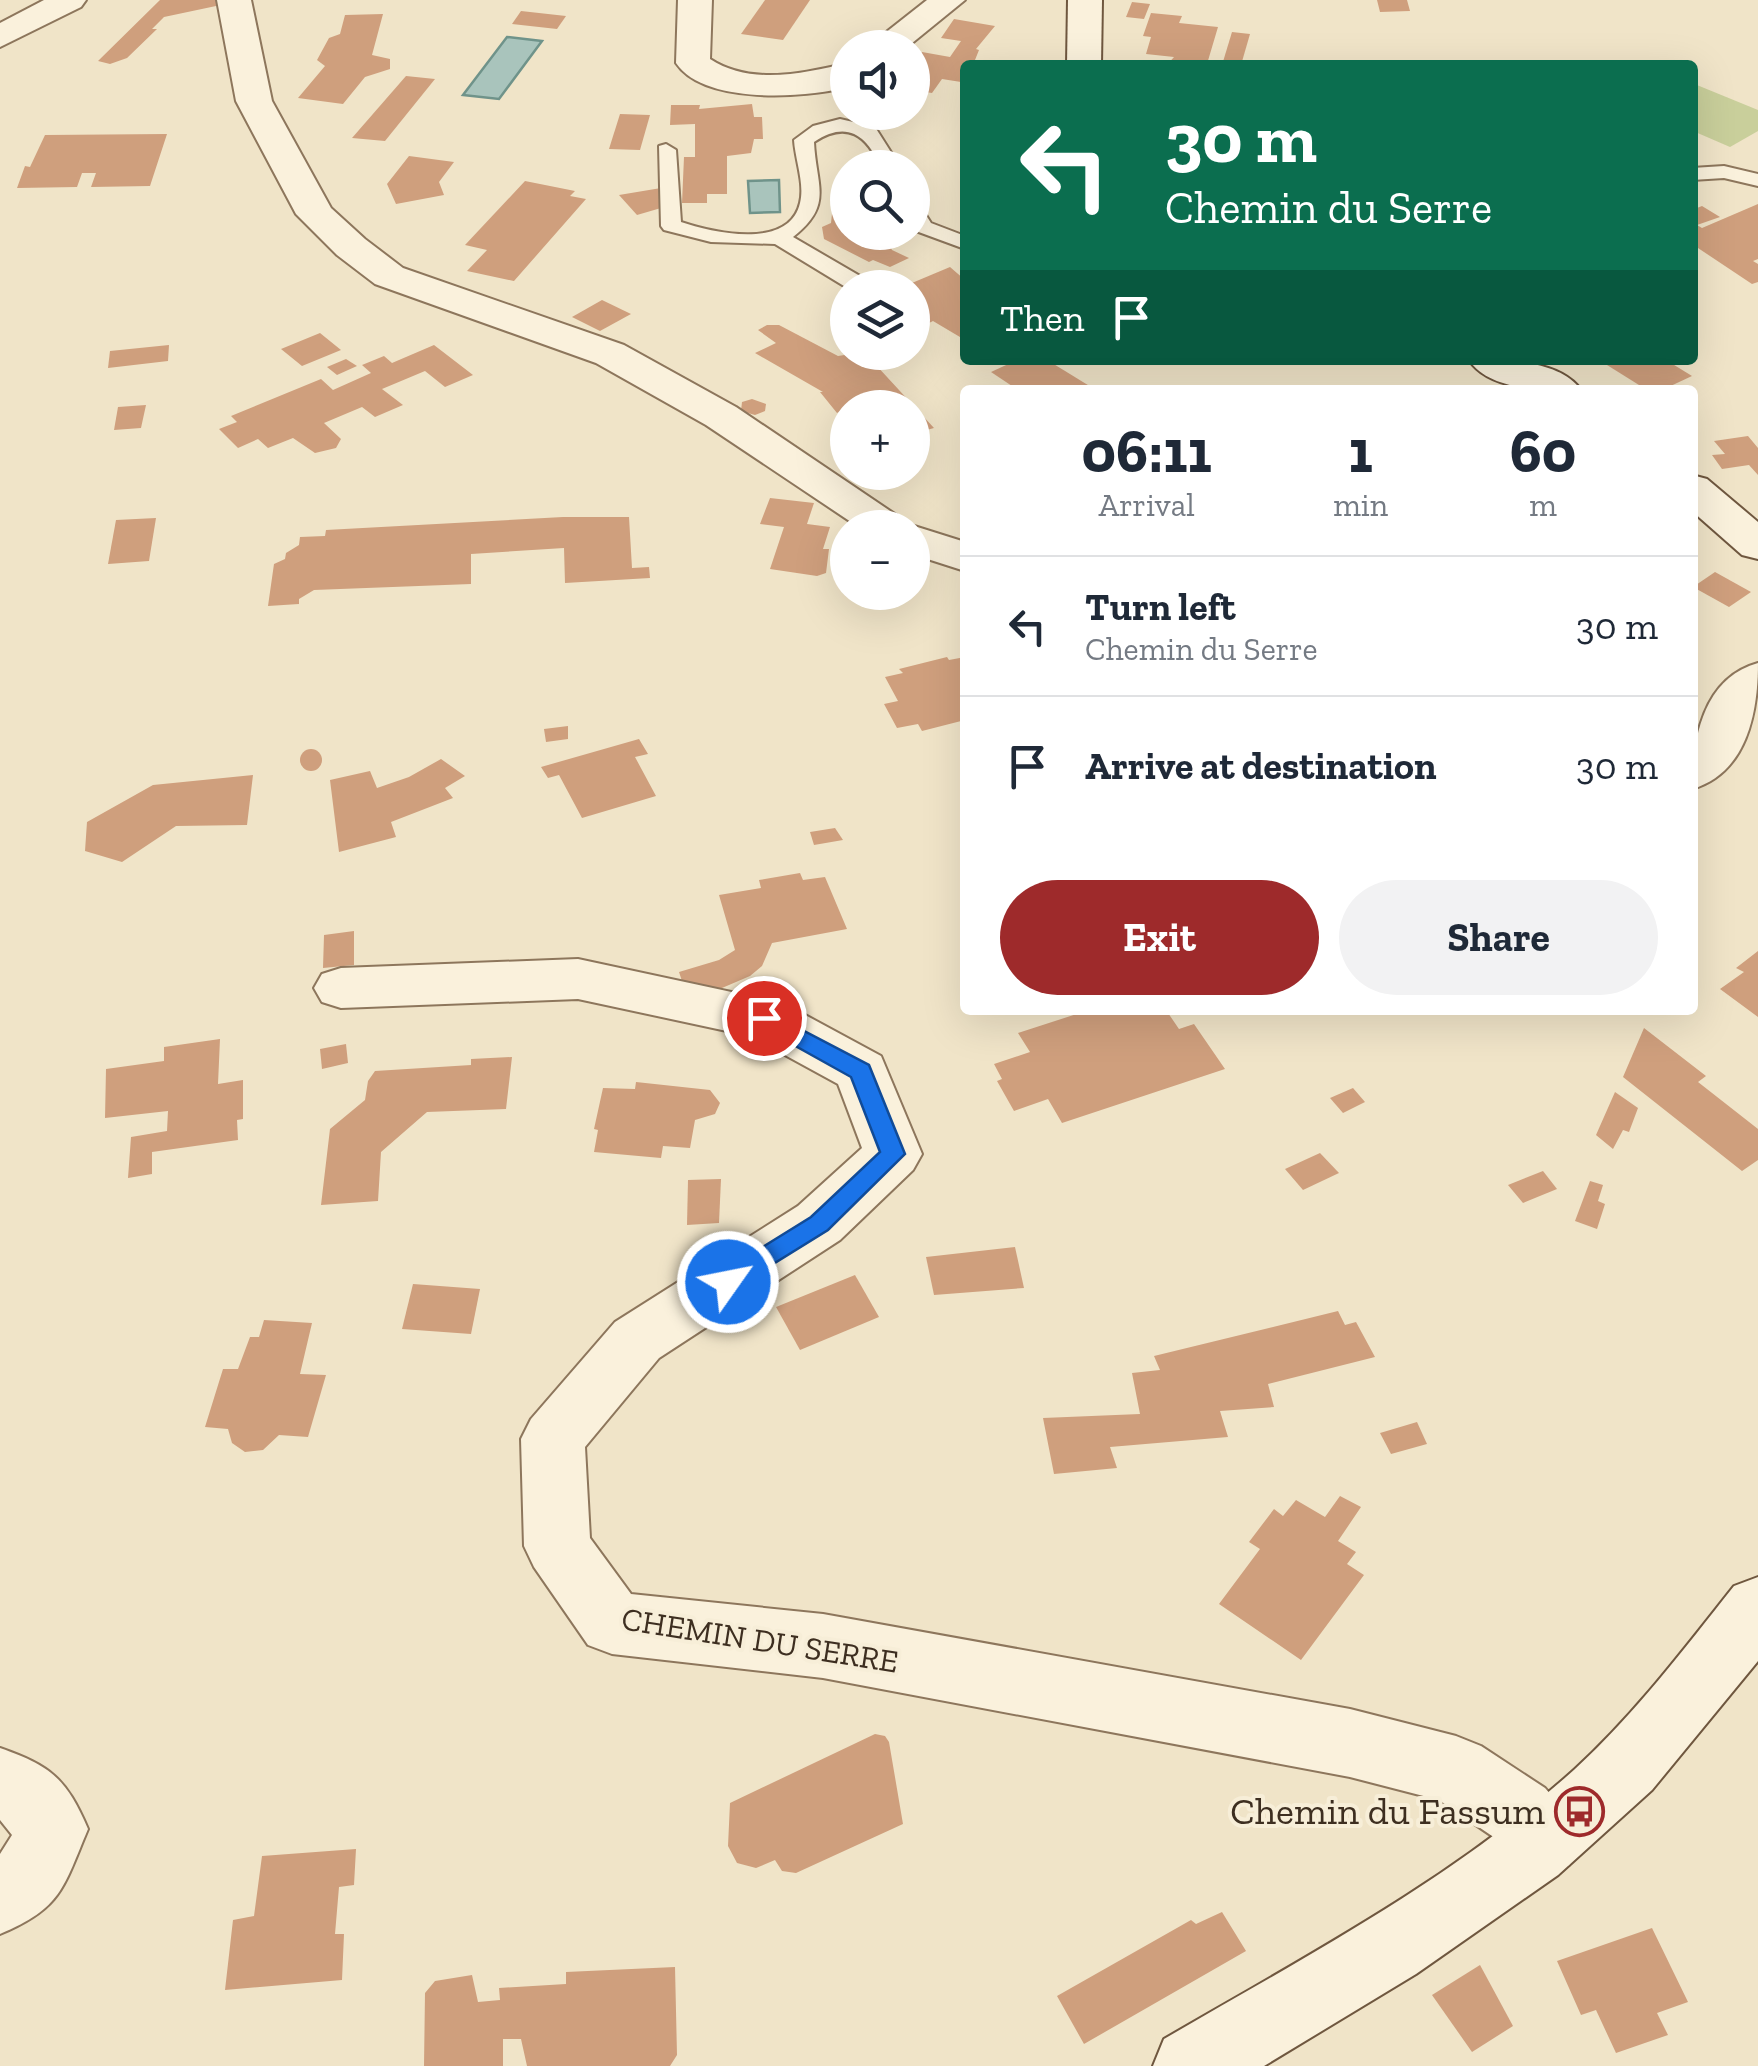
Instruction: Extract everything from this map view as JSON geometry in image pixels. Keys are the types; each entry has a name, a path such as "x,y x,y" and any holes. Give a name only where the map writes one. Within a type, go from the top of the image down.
{"street":[{"path":"0,37 70,0"},
{"path":"234,0 254,100 315,214 351,247 390,276 610,354 721,416 865,510"},
{"path":"696,0 693,63 703,73 729,81 819,85 830,81"},
{"path":"907,30 948,0"},
{"path":"1084,0 1084,60"},
{"path":"1501,365 1548,385"},
{"path":"1698,493 1758,545"},
{"path":"930,544 960,555"},
{"path":"1698,768 1712,757 1734,704 1758,679"},
{"name":"CHEMIN DU SERRE","path":"341,988 578,979 764,1018 861,1072 893,1154 819,1224 637,1340 553,1439 557,1546 612,1622 823,1646 1350,1743 1456,1770 1520,1812 1544,1840"},
{"path":"1191,2066 1440,1918 1580,1811 1666,1724 1758,1608"},
{"path":"0,1782 21,1790 52,1829 30,1877 0,1897"}],"lane":[{"path":"666,150 672,226 699,236 735,240 779,238 799,224 814,185 803,157 804,140 819,127 862,128 875,136 882,150"},
{"path":"1698,174 1724,172 1758,180"},
{"path":"930,230 960,242"},
{"path":"779,238 833,270"}],"green space":[{"path":"1698,85 1758,110 1758,131 1730,147 1698,133"}],"water":[{"path":"507,37 542,41 499,99 463,95"},
{"path":"779,180 780,212 750,213 748,181"}],"building":[{"path":"160,0 216,0 216,6 164,17 127,58 110,64 98,61"},
{"path":"765,0 810,0 783,40 741,34"},
{"path":"1377,0 1407,0 1410,11 1380,12"},
{"path":"1132,2 1150,4 1144,19 1126,17"},
{"path":"521,11 566,16 557,29 512,24"},
{"path":"1151,13 1182,16 1179,23 1218,27 1208,60 1171,60 1174,57 1146,54 1151,37 1143,36"},
{"path":"383,14 372,55 390,59 390,69 365,77 343,104 298,98 325,66 317,60 329,38 340,34 345,15"},
{"path":"954,19 995,26 976,49 979,50 975,60 960,60 960,82 942,79 930,93 930,53 950,57 961,41 941,38"},
{"path":"1232,32 1250,34 1242,60 1224,60"},
{"path":"406,76 435,79 385,141 352,138"},
{"path":"752,104 754,117 762,117 763,139 754,139 751,153 727,156 727,194 707,194 707,203 682,203 684,157 695,157 695,124 670,125 671,105 700,105 699,109"},
{"path":"620,114 650,115 640,150 609,149"},
{"path":"167,134 150,186 91,187 96,173 82,173 77,187 17,188 25,166 30,167 45,135"},
{"path":"409,156 454,162 439,182 444,195 396,204 387,184"},
{"path":"525,181 575,191 570,196 586,199 514,281 467,271 487,250 465,245"},
{"path":"661,188 661,208 637,215 619,195"},
{"path":"1758,204 1758,259 1753,261 1758,264 1758,282 1752,284 1698,248 1698,226 1702,228"},
{"path":"1702,206 1720,217 1698,225 1698,208"},
{"path":"830,223 830,242 824,239 822,227"},
{"path":"846,250 892,250 909,258 890,267"},
{"path":"950,267 960,276 960,337 930,322 930,275"},
{"path":"602,300 631,314 600,331 572,317"},
{"path":"779,325 830,352 830,370 881,370 899,390 830,390 830,404 823,392 755,353 776,343 758,330"},
{"path":"320,333 341,350 302,366 281,349"},
{"path":"169,345 168,361 108,368 110,351"},
{"path":"434,345 473,375 445,387 425,371 382,389 403,405 375,417 362,407 324,423 341,439 336,448 315,453 293,438 268,448 258,439 238,448 219,429 237,422 231,416 321,379 333,390 371,373 362,365 384,356 392,363"},
{"path":"346,359 357,366 337,375 327,367"},
{"path":"1006,365 1055,365 1088,385 1010,385 991,372"},
{"path":"1607,365 1674,365 1692,376 1673,385 1639,385"},
{"path":"752,399 766,404 765,411 755,415 741,411 742,402"},
{"path":"146,405 141,428 114,430 118,407"},
{"path":"1748,436 1758,448 1758,475 1749,465 1722,469 1712,455 1725,454 1714,441"},
{"path":"770,498 814,503 807,524 830,527 823,549 829,549 826,573 817,576 770,569 784,527 760,524"},
{"path":"629,517 632,568 649,567 650,578 565,583 564,548 471,554 471,584 314,590 299,599 299,604 268,606 274,564 299,545 300,537 325,536 326,530"},
{"path":"156,518 149,561 108,564 116,520"},
{"path":"1715,572 1751,592 1729,607 1698,590 1698,584"},
{"path":"947,657 960,658 960,721 922,731 918,724 897,728 884,704 898,701 885,677 903,673 899,669"},
{"path":"568,726 568,739 546,742 544,729"},
{"path":"639,739 648,754 635,757 656,796 582,818 559,775 548,778 541,767"},
{"path":"307,749 315,749 322,760 315,771 307,771 300,764 300,756"},
{"path":"441,759 465,776 445,788 453,798 391,822 396,837 339,852 330,780 370,771 377,788 409,777"},
{"path":"253,775 247,825 176,826 122,862 85,851 87,822 153,785"},
{"path":"835,828 843,840 814,845 810,832"},
{"path":"800,873 803,880 825,877 847,929 772,943 762,966 750,976 687,996 679,972 719,960 735,950 719,895 761,888 759,880"},
{"path":"354,931 354,965 323,968 324,935"},
{"path":"1758,951 1758,1017 1720,989 1744,972 1736,968"},
{"path":"1074,1015 1169,1015 1179,1029 1194,1024 1225,1069 1062,1123 1048,1099 1014,1111 997,1081 1002,1079 994,1064 1030,1052 1018,1033"},
{"path":"1644,1028 1706,1076 1698,1082 1758,1129 1758,1160 1742,1171 1623,1077"},
{"path":"220,1039 218,1084 243,1080 243,1119 237,1120 238,1140 152,1152 152,1174 128,1178 131,1137 167,1131 168,1111 105,1118 106,1069 164,1061 164,1047"},
{"path":"346,1044 348,1063 322,1069 320,1049"},
{"path":"512,1057 506,1109 427,1112 381,1152 378,1201 321,1205 330,1129 365,1100 368,1081 375,1071 471,1065 471,1059"},
{"path":"636,1082 710,1090 720,1103 715,1114 695,1120 690,1148 663,1146 661,1158 594,1152 598,1130 594,1129 603,1088 635,1089"},
{"path":"1353,1088 1365,1102 1343,1113 1330,1098"},
{"path":"1615,1092 1638,1108 1629,1132 1623,1130 1613,1149 1596,1135"},
{"path":"1320,1153 1339,1173 1303,1190 1285,1169"},
{"path":"1543,1171 1557,1189 1523,1203 1508,1185"},
{"path":"721,1179 719,1223 687,1225 688,1180"},
{"path":"1590,1181 1603,1185 1598,1201 1605,1204 1597,1229 1575,1221"},
{"path":"1015,1247 1024,1288 934,1295 926,1257"},
{"path":"855,1275 879,1317 800,1350 776,1307"},
{"path":"413,1284 480,1289 471,1334 402,1329"},
{"path":"1338,1311 1345,1325 1356,1322 1375,1357 1268,1384 1274,1407 1220,1411 1228,1437 1110,1447 1117,1468 1054,1474 1043,1418 1140,1414 1132,1373 1160,1370 1154,1356"},
{"path":"264,1320 312,1323 300,1374 326,1375 308,1437 279,1435 263,1450 245,1452 232,1443 228,1429 205,1427 223,1369 238,1369 250,1337 259,1337"},
{"path":"1417,1422 1427,1444 1391,1454 1380,1433"},
{"path":"1340,1496 1361,1507 1338,1541 1356,1552 1347,1564 1364,1575 1301,1660 1219,1604 1260,1549 1249,1542 1274,1509 1283,1516 1296,1500 1325,1517"},
{"path":"875,1734 885,1736 889,1742 903,1824 796,1873 782,1871 775,1860 756,1868 737,1863 728,1846 730,1803"},
{"path":"356,1849 354,1885 339,1887 335,1934 344,1934 342,1980 225,1990 233,1920 254,1916 262,1856"},
{"path":"1222,1912 1246,1951 1084,2044 1057,1996 1191,1920 1196,1924"},
{"path":"1652,1928 1688,2002 1657,2013 1668,2035 1616,2053 1596,2010 1581,2015 1557,1961"},
{"path":"1480,1965 1513,2026 1472,2052 1432,1995"},
{"path":"675,1967 677,2055 670,2066 527,2066 521,2039 503,2039 503,2066 424,2066 425,1993 435,1981 472,1975 478,2002 500,2000 499,1988 566,1984 566,1972"}],"place":[{"name":"Chemin du Fassum","path":"1580,1811"}],"route":[{"path":"728,1282 819,1224 893,1154 861,1072 764,1018"}]}
